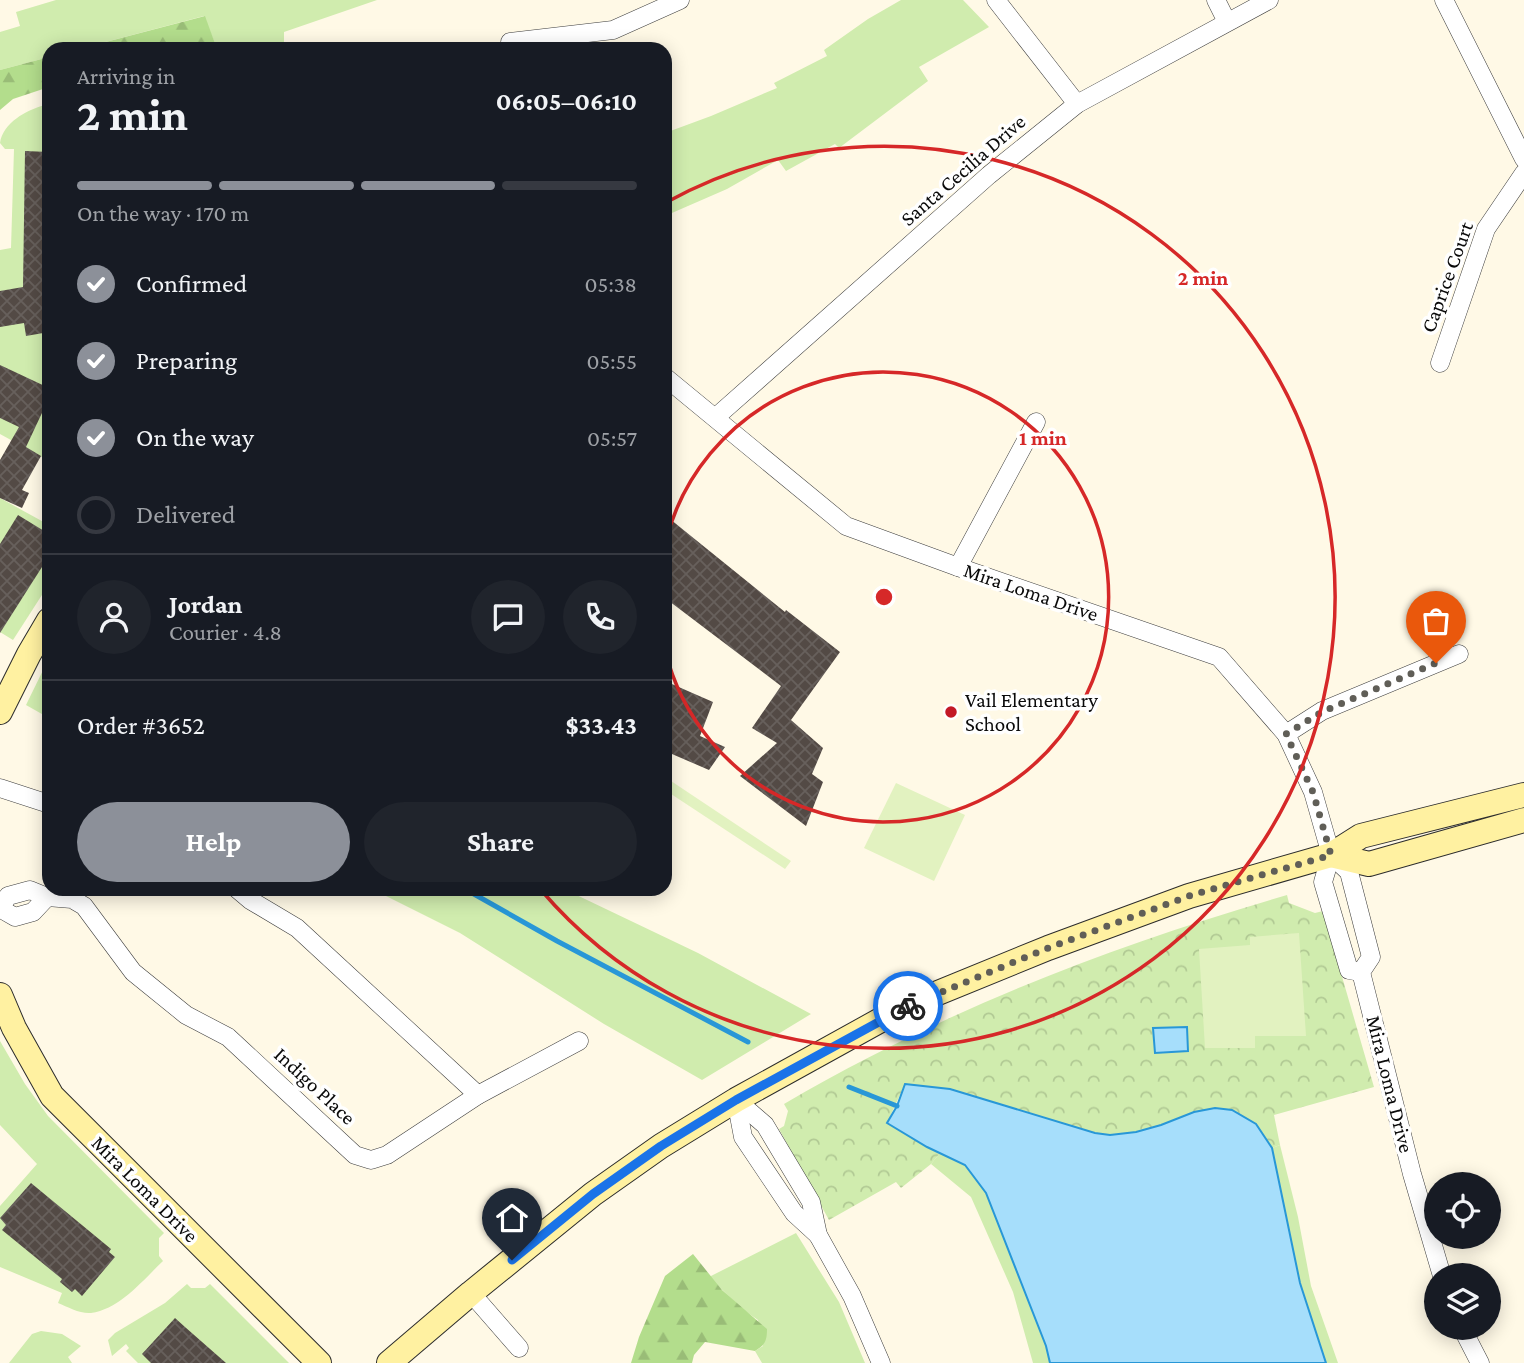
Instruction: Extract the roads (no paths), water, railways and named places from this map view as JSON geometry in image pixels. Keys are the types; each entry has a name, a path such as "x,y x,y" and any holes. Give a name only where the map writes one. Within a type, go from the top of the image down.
{"main road":[{"path":"0,712 42,632"},
{"path":"389,1363 593,1194 661,1146 736,1100 906,1006 1022,958 1189,896 1331,855 1361,836 1524,796"},
{"path":"1331,855 1369,864 1524,820"},
{"name":"Mira Loma Drive","path":"0,995 14,1028 52,1096 319,1363"}],"street":[{"path":"510,42 613,30 680,0"},
{"path":"996,0 1077,104"},
{"path":"1216,0 1227,22"},
{"name":"Santa Cecilia Drive","path":"716,417 989,175 1077,104 1269,0"},
{"path":"1444,0 1524,159"},
{"name":"Caprice Court","path":"1440,363 1486,229 1524,173"},
{"name":"Mira Loma Drive","path":"672,382 846,526 1219,657 1286,734 1313,792 1331,855 1349,872 1371,957 1361,972 1412,1174 1438,1263"},
{"path":"958,567 1036,422"},
{"path":"1286,734 1322,712 1459,654"},
{"path":"0,789 42,802"},
{"name":"Mira Loma Drive","path":"1331,855 1323,882 1349,970 1361,972"},
{"path":"245,896 297,928 478,1096"},
{"name":"Indigo Place","path":"0,909 15,917 33,912 47,897 72,899 84,906 132,972 186,1014 228,1037 355,1155 372,1160 387,1155 478,1096 579,1041"},
{"path":"736,1100 743,1137 794,1213 818,1235 852,1296 881,1363"},
{"path":"471,1293 519,1348"},
{"path":"1468,1340 1480,1363"}],"water":[{"path":"1187,1027 1188,1051 1155,1053 1153,1028"},
{"path":"905,1084 950,1089 1095,1133 1110,1135 1136,1132 1194,1112 1215,1108 1232,1110 1256,1124 1272,1148 1300,1283 1326,1363 1050,1363 1046,1346 986,1193 965,1165 927,1147 887,1123"}],"waterway":[{"path":"477,896 748,1042"},
{"path":"849,1087 897,1106"}],"place":[{"name":"Vail Elementary School","path":"951,712"}]}
